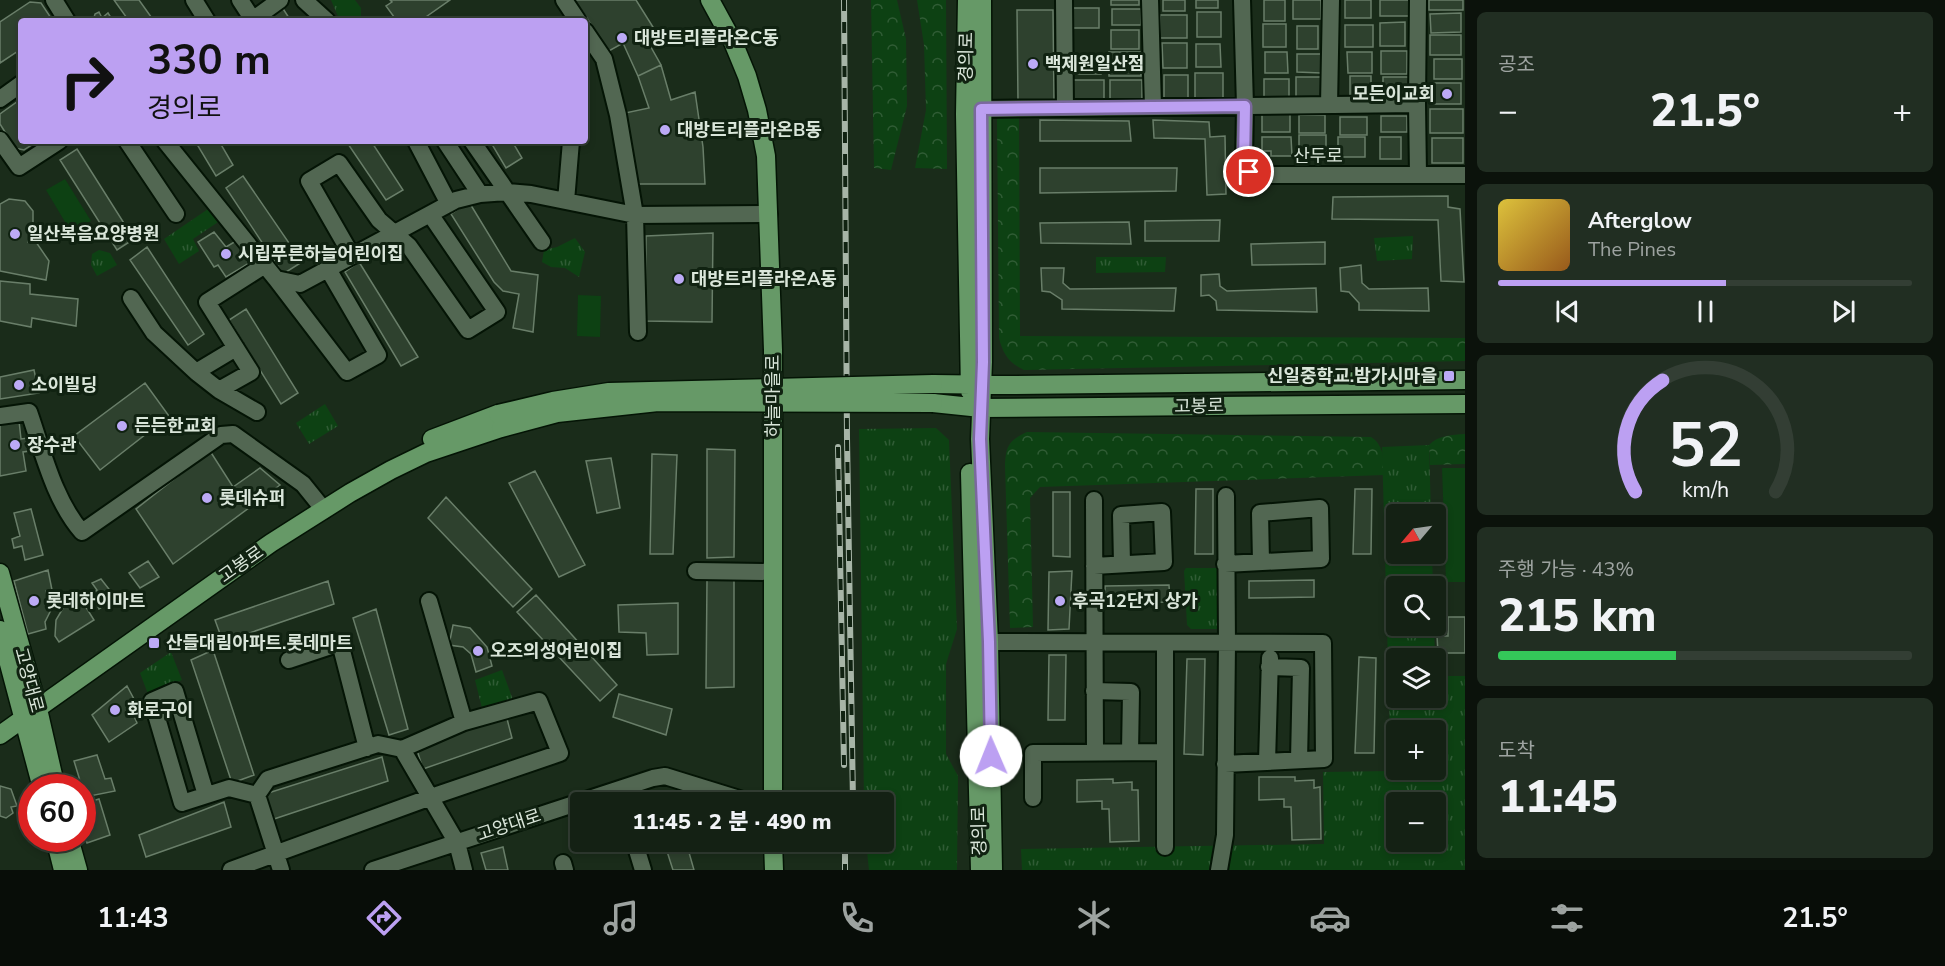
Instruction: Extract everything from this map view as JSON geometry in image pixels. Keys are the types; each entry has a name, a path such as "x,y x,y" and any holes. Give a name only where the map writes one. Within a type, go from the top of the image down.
{"main road":[{"name":"하늘마을로","path":"710,0 733,42 747,76 757,110 766,156 773,350 773,792"},
{"name":"경의로","path":"967,0 965,114 976,384"},
{"name":"경의로","path":"980,870 975,407 982,0"},
{"name":"고봉로","path":"0,735 28,708 271,543 321,506 426,453 554,400 609,392 933,384 1465,380"},
{"name":"고봉로","path":"499,421 658,402 933,403 975,407 1465,404"},
{"name":"경의로","path":"975,407 980,439 989,642 993,870"},
{"name":"고양대로","path":"0,573 28,708 31,741 39,774"},
{"name":"고양대로","path":"0,630 51,774"},
{"name":"고봉로","path":"0,720 28,708"},
{"path":"58,852 63,870"},
{"path":"73,852 78,870"},
{"path":"773,852 774,870"}],"street":[{"path":"54,0 66,18"},
{"path":"194,0 205,18"},
{"path":"240,0 251,18"},
{"path":"255,18 280,0"},
{"path":"304,0 324,18"},
{"path":"564,0 576,18"},
{"path":"1064,0 1065,108"},
{"path":"1150,0 1153,107"},
{"name":"산두로","path":"1242,0 1244,163 1249,172 1257,176 1465,175"},
{"path":"1329,105 1331,0"},
{"path":"1418,0 1418,175"},
{"path":"588,35 604,59 618,115 635,215 638,332"},
{"path":"0,99 18,86"},
{"path":"981,109 1417,104"},
{"path":"0,140 19,167 54,144"},
{"path":"130,144 176,214"},
{"path":"167,144 271,272 347,372 378,355 328,269"},
{"path":"418,144 449,204"},
{"path":"447,144 480,194"},
{"path":"474,144 542,242"},
{"path":"566,201 571,144"},
{"path":"352,256 309,181 339,163 379,220 409,246 468,330 497,312 430,214"},
{"path":"219,390 251,372 207,302 271,272 300,284 456,200 480,194 507,192 531,194 635,215 769,214"},
{"path":"131,298 154,333 196,372 219,390 257,412"},
{"path":"196,372 236,348"},
{"path":"0,416 29,411 59,493 72,521 82,532 221,435 232,434 303,484 321,506"},
{"path":"1220,870 1224,835 1227,644 1226,496"},
{"path":"1094,500 1095,752"},
{"path":"1225,564 1261,562 1321,558 1320,508 1260,513 1261,562"},
{"path":"1094,566 1122,564"},
{"path":"696,571 773,572"},
{"path":"429,602 464,722"},
{"path":"989,642 1323,643 1324,759 1225,764"},
{"path":"1165,643 1165,847"},
{"path":"1267,762 1270,643"},
{"path":"289,660 340,644 367,748"},
{"path":"1269,668 1301,668 1299,760"},
{"path":"206,795 175,691 152,701 182,803 229,788 256,795"},
{"path":"1094,691 1131,692 1130,752"},
{"path":"231,870 560,753 539,701 464,722 402,749 378,744 268,779 256,795"},
{"path":"402,749 457,843 464,870"},
{"path":"1033,798 1033,753 1165,752"},
{"name":"고양대로","path":"610,792 665,776 717,792"},
{"path":"256,795 281,870"},
{"name":"고양대로","path":"373,870 570,805"},
{"path":"638,852 644,870"}],"green space":[{"path":"331,0 355,0 361,8 361,18 339,18"},
{"path":"871,0 897,0 906,39 907,106 891,170 874,168"},
{"path":"917,0 946,0 947,169 915,168 926,110 924,45"},
{"path":"1019,117 1020,336 1465,338 1465,361 1024,370 1007,357 999,338 997,118"},
{"path":"65,179 91,221 71,232 46,190"},
{"path":"211,207 221,220 193,239 199,251 179,264 164,239"},
{"path":"1413,236 1412,259 1377,261 1374,238"},
{"path":"575,238 585,252 579,277 565,268 551,267 542,262 544,250 557,247"},
{"path":"99,250 110,253 117,265 97,276 91,265 92,254"},
{"path":"1096,257 1166,257 1165,272 1096,273"},
{"path":"578,295 601,296 600,337 577,336"},
{"path":"325,404 338,426 309,444 296,423"},
{"path":"936,428 949,440 957,629 946,664 946,754 958,776 957,870 869,870 867,852 894,852 894,792 864,792 859,429"},
{"path":"1027,432 1371,437 1381,449 1384,475 1040,487 1030,498 1033,627 1010,628 1005,459 1012,441"},
{"path":"1465,434 1465,464 1430,465 1429,445 1446,436"},
{"path":"1429,445 1431,504 1386,504 1386,564 1432,564 1433,576 1386,576 1386,591 1382,447"},
{"path":"1442,468 1465,468 1465,582 1446,582 1446,504 1443,504"},
{"path":"1186,568 1219,568 1221,629 1191,629 1187,625 1184,571"},
{"path":"1387,636 1434,636 1435,648 1388,648"},
{"path":"171,652 182,680 148,694 140,673"},
{"path":"502,670 513,700 482,708 475,680"},
{"path":"1446,676 1465,676 1465,870 1022,870 1021,849 1324,844 1323,772 1386,771 1386,780 1446,780 1446,720 1390,720 1389,708 1446,708"}],"building":[{"path":"114,0 139,0 152,18 127,18"},
{"path":"390,0 450,0 424,18 395,18 386,6 392,2"},
{"name":"대방트리플라온C동","path":"574,0 636,0 653,27 643,33 661,65 638,76 623,43 607,52"},
{"path":"1111,0 1139,0 1139,5 1111,5"},
{"path":"1163,0 1185,0 1185,11 1163,11"},
{"path":"1196,0 1218,0 1218,8 1196,8"},
{"path":"1264,0 1285,0 1285,21 1264,21"},
{"path":"1293,0 1321,0 1321,19 1293,19"},
{"path":"1345,0 1371,0 1371,18 1345,18"},
{"path":"1380,0 1409,0 1409,16 1380,16"},
{"path":"1429,0 1463,0 1463,10 1429,10"},
{"path":"30,2 41,3 51,18 18,18 18,51 0,63 0,22"},
{"path":"280,4 289,18 267,18"},
{"path":"1072,8 1099,8 1099,28 1072,28"},
{"path":"1112,9 1141,9 1141,25 1112,25"},
{"path":"1017,10 1053,10 1054,101 1018,101"},
{"path":"99,12 102,18 94,18"},
{"path":"1197,12 1221,12 1221,37 1197,37"},
{"path":"108,13 111,18 102,18"},
{"path":"1461,13 1461,32 1431,33 1430,14"},
{"path":"1160,15 1187,15 1187,38 1160,38"},
{"path":"1405,22 1405,46 1380,46 1380,23"},
{"path":"1263,24 1286,24 1286,47 1263,47"},
{"path":"1345,25 1373,25 1373,47 1345,47"},
{"path":"1297,26 1318,26 1318,49 1297,49"},
{"path":"1111,30 1139,30 1139,49 1111,49"},
{"path":"1430,35 1461,35 1461,55 1430,55"},
{"path":"1162,43 1187,43 1187,68 1163,68"},
{"path":"1196,44 1220,44 1221,67 1196,67"},
{"path":"1381,51 1407,51 1407,74 1381,74"},
{"path":"1109,52 1140,52 1141,76 1109,76"},
{"path":"1265,52 1287,52 1288,73 1265,73"},
{"path":"1347,52 1372,52 1372,73 1348,73"},
{"path":"1297,54 1321,54 1321,73 1297,72"},
{"path":"1069,55 1101,55 1101,74 1069,74"},
{"path":"1434,59 1462,59 1462,79 1434,79"},
{"name":"대방트리플라온B동","path":"661,65 671,100 695,92 703,147 705,184 637,184 625,113 649,108 638,76"},
{"path":"1195,73 1223,73 1223,99 1195,99"},
{"path":"1164,75 1188,75 1188,98 1164,98"},
{"path":"1350,76 1371,76 1371,97 1350,97"},
{"path":"1296,77 1322,77 1322,98 1296,98"},
{"path":"1383,77 1411,77 1412,93 1405,100 1383,100"},
{"path":"1264,79 1289,79 1289,98 1264,98"},
{"path":"1070,80 1104,80 1104,99 1070,99"},
{"path":"1110,80 1142,80 1142,101 1110,101"},
{"name":"모든이교회","path":"1433,83 1461,83 1461,104 1433,104"},
{"path":"18,101 18,144 33,144 24,150 15,148 0,124 0,114"},
{"path":"1430,109 1463,109 1463,133 1430,133"},
{"path":"1262,112 1290,112 1290,132 1262,132"},
{"path":"1299,115 1325,115 1325,133 1299,133"},
{"path":"1381,116 1407,116 1407,132 1381,132"},
{"path":"1340,117 1367,117 1367,135 1340,135"},
{"path":"1040,120 1129,121 1131,141 1040,141"},
{"path":"1153,120 1209,122 1210,137 1225,136 1226,194 1207,195 1205,139 1154,138"},
{"path":"1299,135 1326,135 1326,152 1321,152 1321,158 1299,158"},
{"path":"1262,137 1291,137 1292,156 1271,156 1271,151 1262,151"},
{"path":"1338,137 1365,137 1365,157 1338,157"},
{"path":"1380,137 1401,137 1401,159 1380,159"},
{"path":"1432,138 1463,138 1463,163 1432,163"},
{"path":"197,144 221,144 233,165 216,176"},
{"path":"348,144 373,144 403,190 386,200"},
{"path":"492,144 514,144 522,158 506,168"},
{"path":"77,149 134,239 117,250 60,160"},
{"path":"1040,168 1177,168 1176,191 1040,193"},
{"path":"243,176 302,262 283,274 226,188"},
{"path":"1448,196 1448,207 1460,209 1464,282 1441,281 1438,220 1332,219 1333,197"},
{"name":"일산복음요양병원","path":"9,199 25,201 33,211 33,226 28,242 36,242 49,261 46,280 0,271 0,204"},
{"path":"469,202 511,271 538,275 533,332 513,328 519,294 503,291 494,282 451,214"},
{"path":"1220,220 1219,241 1145,241 1145,221"},
{"path":"1129,222 1131,244 1041,243 1040,223"},
{"name":"시립푸른하늘어린이집","path":"214,232 226,247 236,241 251,262 226,277 218,265 214,267 198,242"},
{"name":"대방트리플라온A동","path":"713,233 712,322 645,321 646,236"},
{"path":"1325,242 1325,264 1252,265 1251,244"},
{"path":"147,247 204,334 188,345 130,260"},
{"path":"359,262 418,357 401,366 345,272"},
{"path":"1361,265 1362,283 1369,289 1428,288 1429,311 1359,310 1359,303 1349,292 1341,291 1340,268"},
{"path":"1041,268 1064,268 1063,283 1070,289 1176,288 1174,311 1062,309 1062,300 1050,292 1042,291"},
{"path":"1219,274 1220,286 1227,291 1316,288 1317,312 1217,310 1216,301 1209,295 1201,296 1201,275"},
{"path":"0,281 30,284 30,294 78,299 76,326 32,318 31,327 0,321"},
{"path":"246,309 298,393 281,404 229,320"},
{"name":"소이빌딩","path":"34,370 39,393 0,399 0,377"},
{"name":"든든한교회","path":"145,383 169,416 100,470 74,436"},
{"name":"장수관","path":"19,421 21,439 28,438 30,451 23,452 26,471 0,476 0,425"},
{"path":"707,449 735,450 734,557 707,558"},
{"name":"롯데슈퍼","path":"210,451 233,487 260,468 280,485 173,564 136,509"},
{"path":"652,454 677,455 673,554 650,554"},
{"path":"611,458 620,508 597,513 586,461"},
{"path":"535,471 585,565 559,577 509,483"},
{"path":"1196,489 1213,489 1213,554 1195,554"},
{"path":"1355,489 1372,489 1371,554 1353,554"},
{"path":"1053,492 1070,492 1070,557 1053,556"},
{"path":"446,497 532,589 513,607 428,518"},
{"path":"31,509 43,555 25,560 22,546 14,548 12,539 20,536 14,513"},
{"path":"148,561 159,577 140,588 129,573"},
{"name":"롯데하이마트","path":"48,570 52,590 46,591 51,610 45,622 46,629 28,634 14,581"},
{"name":"후곡12단지 상가","path":"1072,571 1069,629 1048,630 1049,572"},
{"path":"101,579 116,598 99,609 92,594 97,590 92,583"},
{"path":"734,579 734,687 706,688 707,580"},
{"path":"1314,580 1314,597 1249,598 1249,581"},
{"path":"328,581 334,604 223,642 215,620"},
{"path":"1169,585 1170,602 1105,603 1105,586"},
{"path":"77,593 94,620 59,642 55,636 56,620 69,598"},
{"path":"536,595 617,685 600,701 517,612"},
{"path":"678,603 678,654 647,655 646,633 619,632 618,605"},
{"path":"376,609 408,729 389,735 353,618"},
{"path":"1448,617 1465,617 1465,653 1446,653 1446,648 1438,648 1437,636 1448,636"},
{"name":"오즈의성어린이집","path":"453,625 470,628 487,647 492,666 476,672 471,654 463,647 449,645"},
{"path":"213,650 254,775 232,783 191,660"},
{"path":"1049,655 1066,655 1065,720 1048,720"},
{"path":"1359,657 1376,658 1374,753 1355,753"},
{"path":"1187,659 1205,659 1203,755 1184,754"},
{"name":"화로구이","path":"127,686 135,701 129,704 137,723 109,742 92,715"},
{"path":"619,694 672,709 666,735 613,717"},
{"path":"506,715 512,738 423,769 416,747"},
{"path":"97,755 105,779 111,778 115,791 96,795 96,774 78,774 74,761"},
{"path":"382,757 388,781 274,819 265,794"},
{"path":"1259,777 1295,777 1295,781 1314,780 1314,788 1320,787 1321,839 1292,840 1291,807 1284,807 1284,799 1259,800"},
{"path":"1113,779 1113,783 1132,782 1132,790 1138,790 1139,841 1110,842 1109,809 1102,809 1102,801 1077,802 1077,780"},
{"path":"0,786 11,789 17,806 11,807 13,813 6,818 0,816"},
{"path":"99,799 110,835 96,840 96,800"},
{"path":"224,802 231,827 146,857 139,835"},
{"path":"503,847 508,870 486,870 481,853"},
{"path":"667,852 689,852 694,870 673,870"}],"railway":[{"path":"844,0 847,438 853,792"},
{"path":"838,447 844,765"},
{"path":"845,852 845,870"}],"place":[{"name":"대방트리플라온C동","path":"622,38"},
{"name":"백제원일산점","path":"1033,64"},
{"name":"모든이교회","path":"1447,94"},
{"name":"대방트리플라온B동","path":"665,130"},
{"name":"일산복음요양병원","path":"15,234"},
{"name":"시립푸른하늘어린이집","path":"226,254"},
{"name":"대방트리플라온A동","path":"679,279"},
{"name":"신일중학교.밤가시마을","path":"1449,376"},
{"name":"소이빌딩","path":"19,385"},
{"name":"든든한교회","path":"122,426"},
{"name":"장수관","path":"15,445"},
{"name":"롯데슈퍼","path":"207,498"},
{"name":"롯데하이마트","path":"34,601"},
{"name":"후곡12단지 상가","path":"1060,601"},
{"name":"산들대림아파트.롯데마트","path":"154,643"},
{"name":"오즈의성어린이집","path":"478,651"},
{"name":"화로구이","path":"115,710"}],"route":[{"path":"991,756 989,642 980,439 983,362 981,109 1245,106 1244,163 1249,172"}]}
